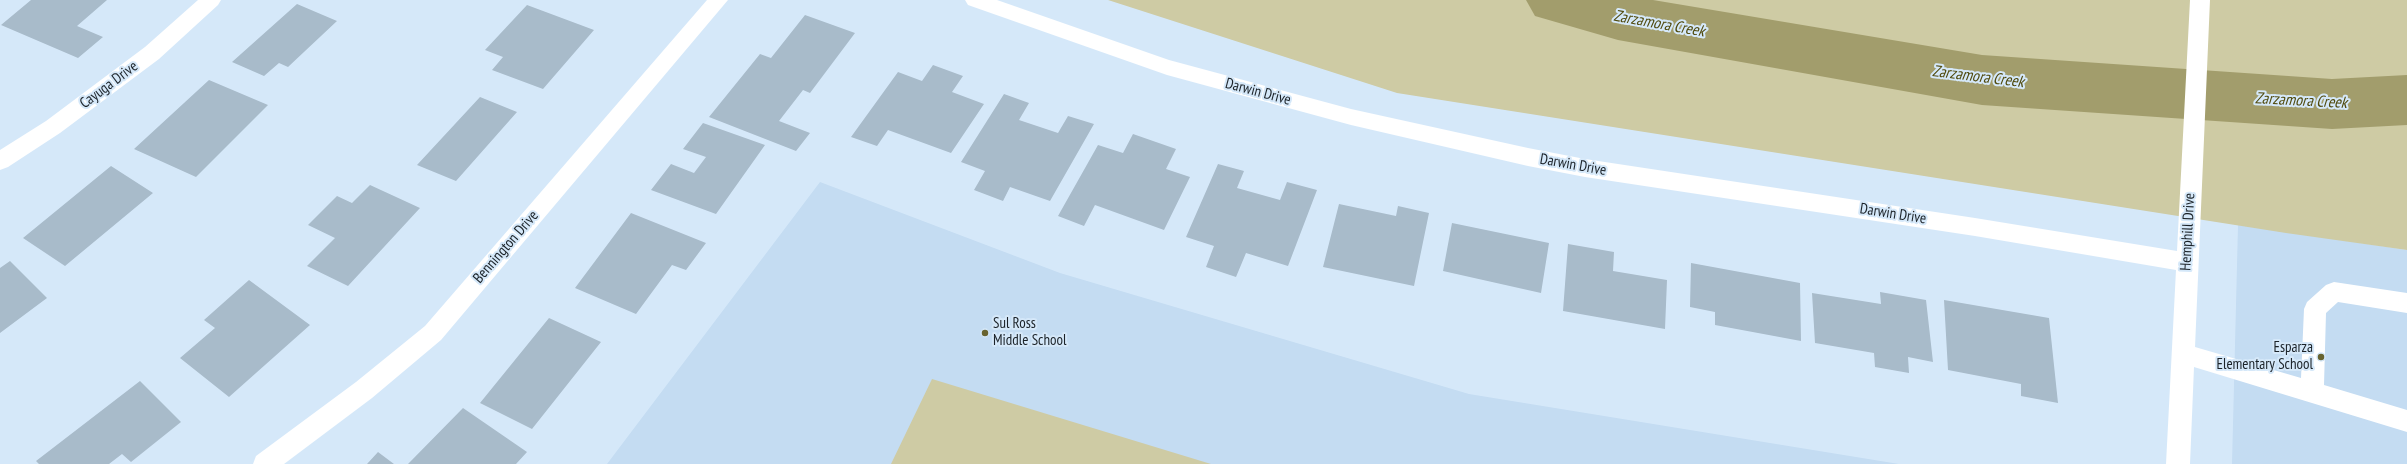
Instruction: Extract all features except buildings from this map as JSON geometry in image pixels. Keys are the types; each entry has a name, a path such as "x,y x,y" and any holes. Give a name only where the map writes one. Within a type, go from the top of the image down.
{"street":[{"name":"Cayuga Drive","path":"0,161 53,127 152,53 211,0"},
{"name":"Bennington Drive","path":"265,464 364,390 433,333 718,0"},
{"name":"Darwin Drive","path":"975,0 1167,67 1351,117 1528,157 1585,168 1975,227 2187,262"},
{"name":"Hemphill Drive","path":"2178,464 2182,353 2200,0"},
{"path":"2312,392 2315,309 2334,292 2407,303"},
{"path":"2182,353 2407,422"}],"shaded area":[{"path":"1108,0 2407,0 2407,250 2286,233 1397,93"},
{"name":"Sul Ross Middle School","path":"820,182 1060,273 1469,394 1899,464 607,464"},
{"name":"Esparza Elementary School","path":"2238,225 2407,250 2407,464 2232,464"},
{"path":"932,379 1211,464 891,464"}],"waterway":[{"name":"Zarzamora Creek","path":"1556,0 1618,17 1982,80 2332,104 2407,100"}],"place":[{"name":"Sul Ross Middle School","path":"985,333"},
{"name":"Esparza Elementary School","path":"2321,357"}]}
